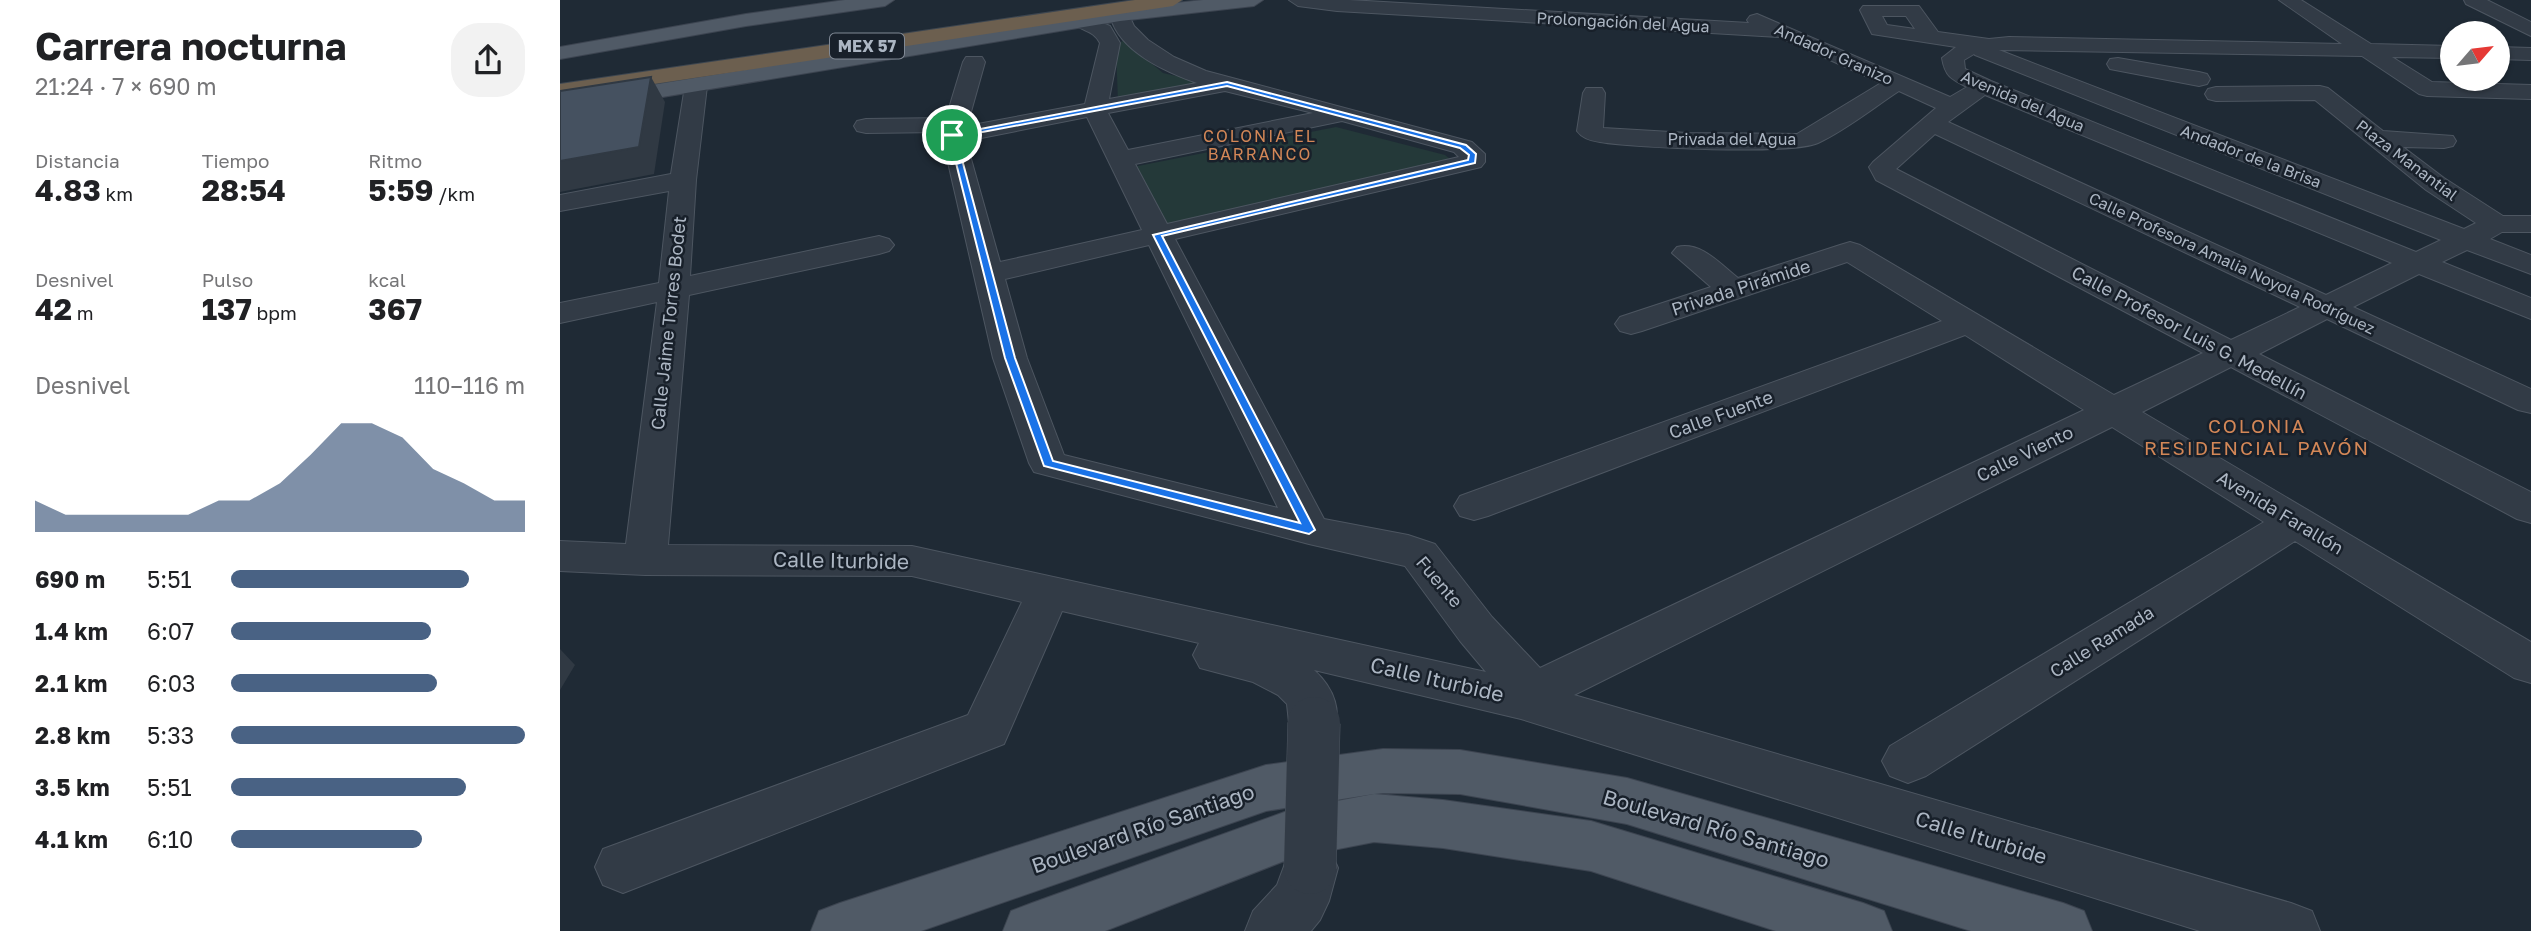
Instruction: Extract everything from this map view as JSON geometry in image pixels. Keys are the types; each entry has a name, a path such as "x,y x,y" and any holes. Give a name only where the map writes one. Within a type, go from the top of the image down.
{"highway":[{"name":"MEX 57","path":"723,46 1051,0"},
{"name":"MEX 57","path":"560,92 1173,0"},
{"path":"1154,10 1201,0"},
{"path":"560,69 682,52"}],"main road":[{"path":"560,53 746,20 885,0"},
{"path":"560,107 1082,21 1154,10 1254,0"},
{"name":"Boulevard Río Santiago","path":"840,931 1266,788 1327,777 1383,771 1460,772 1628,801 2063,931"},
{"path":"1032,931 1290,834 1374,818 1443,824 1591,846 1863,931"}],"street":[{"name":"Prolongación del Agua","path":"1298,0 1337,5 1779,31"},
{"path":"2288,0 2427,89 2531,92"},
{"path":"2473,0 2531,30"},
{"name":"Andador Granizo","path":"1730,7 1898,82 1943,115"},
{"path":"1931,37 1912,10 1870,10 1879,30 1981,46 2079,44 2440,53"},
{"path":"974,62 953,130 988,274 1472,162 1472,154 1463,147 1227,84 1173,66 1146,49 1126,31 1120,16"},
{"path":"1082,21 1103,30 1110,43 1095,110 1309,530"},
{"path":"2287,22 2363,24"},
{"path":"2114,25 2137,46"},
{"path":"2409,30 2440,47"},
{"path":"2079,44 2117,64 2216,94"},
{"name":"Avenida del Agua","path":"1981,46 1953,58 1955,72 1983,86 2531,309"},
{"name":"Andador de la Brisa","path":"1981,46 2498,229 2531,265"},
{"path":"2160,46 2216,94"},
{"path":"2510,53 2531,54"},
{"path":"2510,79 2531,80"},
{"name":"Privada del Agua","path":"1594,93 1589,131 1600,135 1688,140 1797,141 1809,138 1898,82"},
{"path":"866,126 953,130 1095,110 1227,84"},
{"name":"Calle Jaime Torres Bodet","path":"645,559 683,180 696,86"},
{"path":"1943,115 1983,86"},
{"name":"Plaza Manantial","path":"2216,94 2320,93 2435,184 2498,229"},
{"path":"1119,160 1344,114"},
{"name":"Calle Profesor Luis G. Medellín","path":"1943,115 1882,167 1885,174 2531,509"},
{"name":"Calle Profesora Amalia Noyola Rodríguez","path":"1943,115 2326,307 2531,402"},
{"path":"2377,138 2444,141"},
{"path":"560,203 683,180"},
{"name":"Calle Viento","path":"1527,696 2228,354 2419,263 2498,229"},
{"path":"560,313 879,245"},
{"name":"Privada Pirámide","path":"1631,324 1850,251"},
{"name":"Avenida Farallón","path":"1850,251 2531,665"},
{"path":"1687,254 1733,290"},
{"name":"Fuente","path":"988,274 1010,358 1048,463 1309,530 1408,550 1420,555 1527,696"},
{"name":"Calle Fuente","path":"1474,506 1968,323"},
{"name":"Calle Ramada","path":"1908,761 2295,523"},
{"name":"Calle Iturbide","path":"560,556 912,561 1527,696 2291,931"},
{"path":"623,867 986,729 1049,592"},
{"path":"1140,613 1188,649 1250,662 1298,682 1311,701 1314,723 1310,868 1300,901 1274,931"}],"green space":[{"path":"1123,40 1163,73 1211,84 1118,102 1116,48"},
{"path":"1336,127 1445,155 1454,162 1168,225 1133,167"}],"building":[{"path":"651,77 639,147 560,161 560,91"}],"district":[{"name":"COLONIA EL BARRANCO","path":"1260,145"},
{"name":"COLONIA RESIDENCIAL PAVÓN","path":"2257,437"}],"route":[{"path":"1227,84 1463,147 1472,154 1472,162 1157,235 1309,530 1048,463 1010,358 952,135 1227,84"}]}
